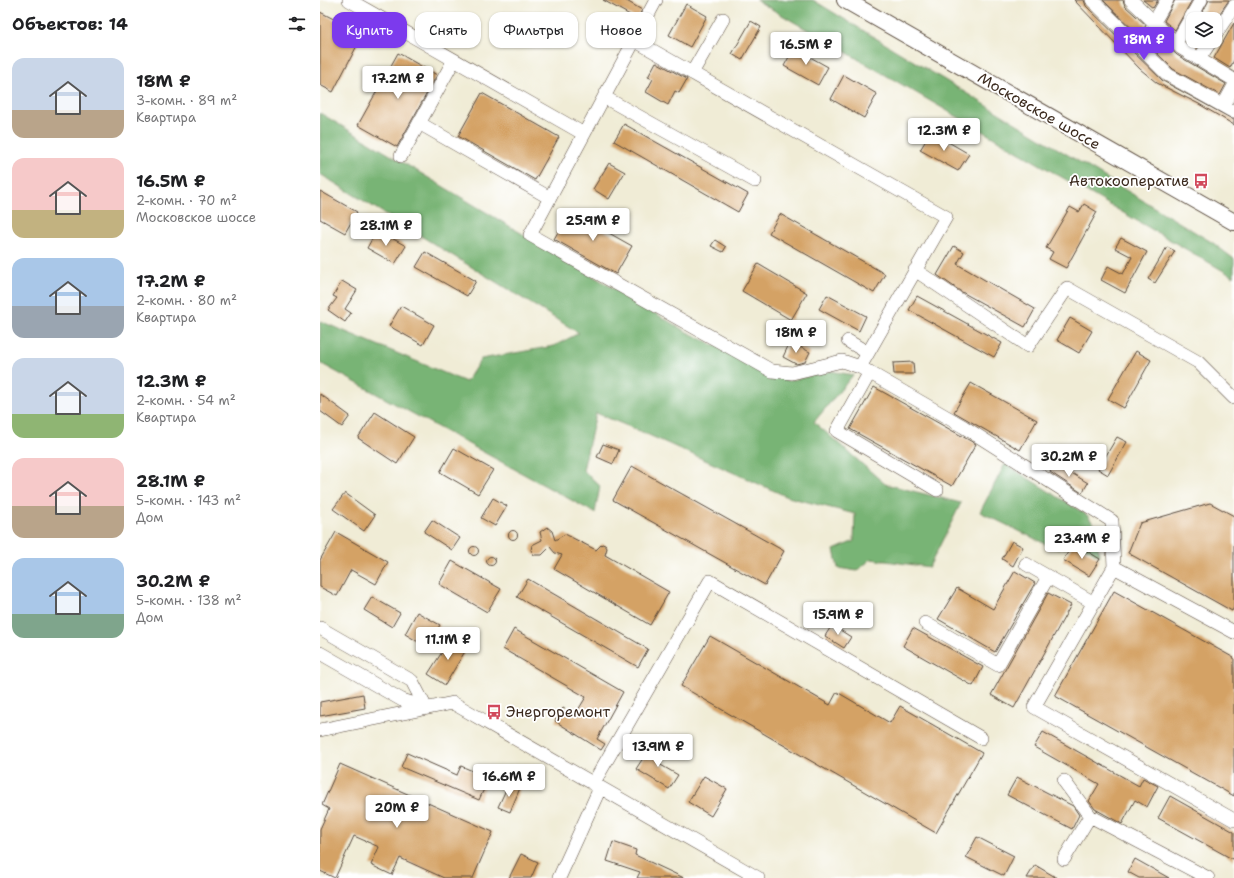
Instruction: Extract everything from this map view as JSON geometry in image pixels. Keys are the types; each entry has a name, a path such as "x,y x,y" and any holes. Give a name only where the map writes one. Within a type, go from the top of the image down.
{"main road":[{"name":"Московское шоссе","path":"845,0 1234,222"},
{"name":"Московское шоссе","path":"865,0 1234,212"}],"street":[{"path":"349,0 584,134"},
{"path":"649,12 656,0"},
{"path":"1092,0 1168,75 1229,109 1233,80 1176,43 1133,1"},
{"path":"1154,22 1168,0"},
{"path":"1176,43 1201,0"},
{"path":"1222,24 1234,6"},
{"path":"692,74 723,18"},
{"path":"630,48 530,235 772,371 792,373 842,361 865,370 964,427 1112,521 1114,567 1034,707 1234,820"},
{"path":"648,48 946,217 868,353 865,370 837,431 937,490"},
{"path":"1200,60 1207,48"},
{"path":"401,156 454,60"},
{"path":"604,97 755,181"},
{"path":"419,123 550,198"},
{"path":"915,270 1028,346 1067,288 1198,362 1234,398"},
{"path":"848,341 868,353"},
{"path":"1026,564 1094,603"},
{"path":"1114,567 1234,632"},
{"path":"925,624 998,665 1048,577"},
{"path":"559,878 596,786 710,581 981,738"},
{"path":"320,628 412,681 426,708"},
{"path":"320,653 402,700 426,708"},
{"path":"320,730 453,703 758,878"},
{"path":"1064,781 1090,816 1201,877"},
{"path":"1064,859 1090,816"}],"green space":[{"path":"756,0 813,0 1213,243 1234,259 1234,277"},
{"path":"320,113 685,331 788,381 831,371 853,375 814,422 885,484 961,503 929,567 871,559 857,571 838,568 834,550 854,541 855,514 788,497 596,413 583,470 600,486 595,513 320,363 320,321 466,382 481,359 554,346 579,333 320,174"},
{"path":"1005,464 1087,515 1097,528 1099,556 1073,539 1065,548 1054,548 980,512"}],"building":[{"path":"603,0 625,0 642,10 641,12 624,12"},
{"path":"1074,0 1084,0 1086,6 1163,81 1234,120 1234,125 1199,104 1157,83 1140,69"},
{"path":"1103,0 1123,0 1125,6 1146,25 1144,29 1163,42 1177,55 1226,84 1220,95 1173,69"},
{"path":"1143,0 1158,0 1153,8"},
{"path":"1175,0 1192,0 1175,30 1164,21"},
{"path":"1209,0 1229,0 1221,12 1203,12"},
{"path":"686,4 707,16 690,47 669,35"},
{"path":"320,12 332,18 332,48 356,48 333,92 320,85"},
{"path":"751,21 761,27 742,60 732,54"},
{"path":"1234,23 1234,60 1230,68 1214,58 1220,48 1222,48 1222,44"},
{"path":"794,48 828,67 818,85 784,66"},
{"path":"398,53 437,75 397,147 358,125"},
{"path":"656,62 687,79 679,93 675,91 668,105 646,92 653,79 648,77"},
{"path":"844,75 877,94 864,118 831,99"},
{"path":"482,93 559,137 535,180 458,136"},
{"path":"624,124 748,194 738,212 614,141"},
{"path":"931,132 969,154 958,171 920,150"},
{"path":"609,163 625,172 609,199 593,189"},
{"path":"320,191 357,212 345,233 320,219"},
{"path":"1084,204 1097,212 1066,268 1049,259 1053,252 1046,248 1070,207 1079,212"},
{"path":"570,211 632,246 616,274 554,239"},
{"path":"780,214 885,274 874,293 769,233"},
{"path":"377,230 406,246 395,264 367,248"},
{"path":"1121,238 1147,252 1125,293 1101,280 1108,266 1123,274 1132,257 1115,248"},
{"path":"715,240 726,247 723,252 711,246"},
{"path":"954,246 964,252 957,264 1035,309 1025,327 960,291 937,275"},
{"path":"1167,247 1175,251 1155,283 1148,279"},
{"path":"425,252 476,281 467,296 416,267"},
{"path":"758,264 807,293 791,320 742,291"},
{"path":"342,281 357,290 345,309 351,313 345,322 328,310 337,298 333,296"},
{"path":"827,295 866,316 859,331 819,309"},
{"path":"917,296 1002,343 994,357 909,310"},
{"path":"401,306 434,325 423,345 389,326"},
{"path":"1070,318 1092,331 1079,353 1057,340"},
{"path":"790,342 810,352 805,362 796,364 783,357"},
{"path":"1136,351 1151,360 1124,408 1108,399"},
{"path":"913,362 914,374 894,374 893,363"},
{"path":"971,383 1037,420 1020,450 954,412"},
{"path":"874,387 976,444 952,486 850,429"},
{"path":"320,394 350,416 342,427 320,411"},
{"path":"375,412 414,437 397,464 358,438"},
{"path":"1117,437 1127,442 1108,475 1098,469"},
{"path":"603,444 619,450 613,464 597,457"},
{"path":"454,448 493,470 478,494 440,472"},
{"path":"1055,463 1088,483 1082,493 1050,472"},
{"path":"632,466 784,551 765,585 613,500"},
{"path":"345,493 375,515 364,531 333,509"},
{"path":"493,498 507,506 495,526 481,518"},
{"path":"1210,503 1234,516 1234,607 1232,611 1128,553 1140,523"},
{"path":"432,520 460,538 452,550 424,532"},
{"path":"547,527 552,531 555,540 565,534 596,550 602,544 605,545 607,548 605,555 669,592 650,625 554,569 562,555 555,553 550,547 542,555 534,555 531,550 532,545 542,540 540,532"},
{"path":"513,530 518,535 513,540 508,535"},
{"path":"336,532 388,562 376,584 351,570 337,596 320,587 320,560"},
{"path":"1012,541 1023,547 1013,566 1002,559"},
{"path":"1074,543 1100,559 1089,576 1063,560"},
{"path":"474,546 479,551 474,556 469,551"},
{"path":"489,557 493,557 495,561 493,565 489,565 487,563 487,559"},
{"path":"452,561 501,589 487,612 439,584"},
{"path":"1015,571 1035,583 995,652 938,619 957,588 993,609"},
{"path":"528,579 648,649 638,667 517,597"},
{"path":"1114,591 1234,658 1234,796 1055,696"},
{"path":"1048,593 1071,605 1014,708 991,695"},
{"path":"372,597 400,613 392,627 364,610"},
{"path":"417,612 440,625 427,647 405,634"},
{"path":"832,625 851,637 844,648 825,636"},
{"path":"913,628 983,667 973,686 903,646"},
{"path":"514,629 623,692 597,739 605,744 601,750 555,721 563,708 575,715 586,697 503,649"},
{"path":"710,636 830,705 837,692 890,723 900,706 982,753 936,833 681,686"},
{"path":"451,638 467,648 445,685 428,674"},
{"path":"363,694 365,708 320,716 320,702"},
{"path":"1043,732 1139,786 1143,778 1158,786 1147,807 1135,800 1122,824 1095,809 1089,801 1099,784 1034,747"},
{"path":"658,746 666,747 668,752 659,764 678,775 669,789 636,769 645,755 652,759"},
{"path":"407,753 457,775 461,766 489,778 479,800 401,767"},
{"path":"340,764 493,832 473,878 444,878 400,858 392,875 371,865 379,847 354,836 335,878 320,871 320,829 329,809 322,805"},
{"path":"704,776 727,789 711,816 688,802"},
{"path":"1017,777 1073,806 1079,815 1072,829 1007,795"},
{"path":"509,783 520,788 510,812 498,807"},
{"path":"1170,796 1234,832 1234,860 1158,818"},
{"path":"977,837 1014,856 1004,876 966,857"},
{"path":"613,842 636,850 635,855 684,878 637,878 640,872 607,861"},
{"path":"521,854 538,862 531,878 509,878"},
{"path":"1135,859 1169,878 1139,878 1128,872"},
{"path":"1035,865 1057,878 1027,878"}],"place":[{"name":"Автокооператив","path":"1201,181"},
{"name":"Энергоремонт","path":"494,712"}]}
